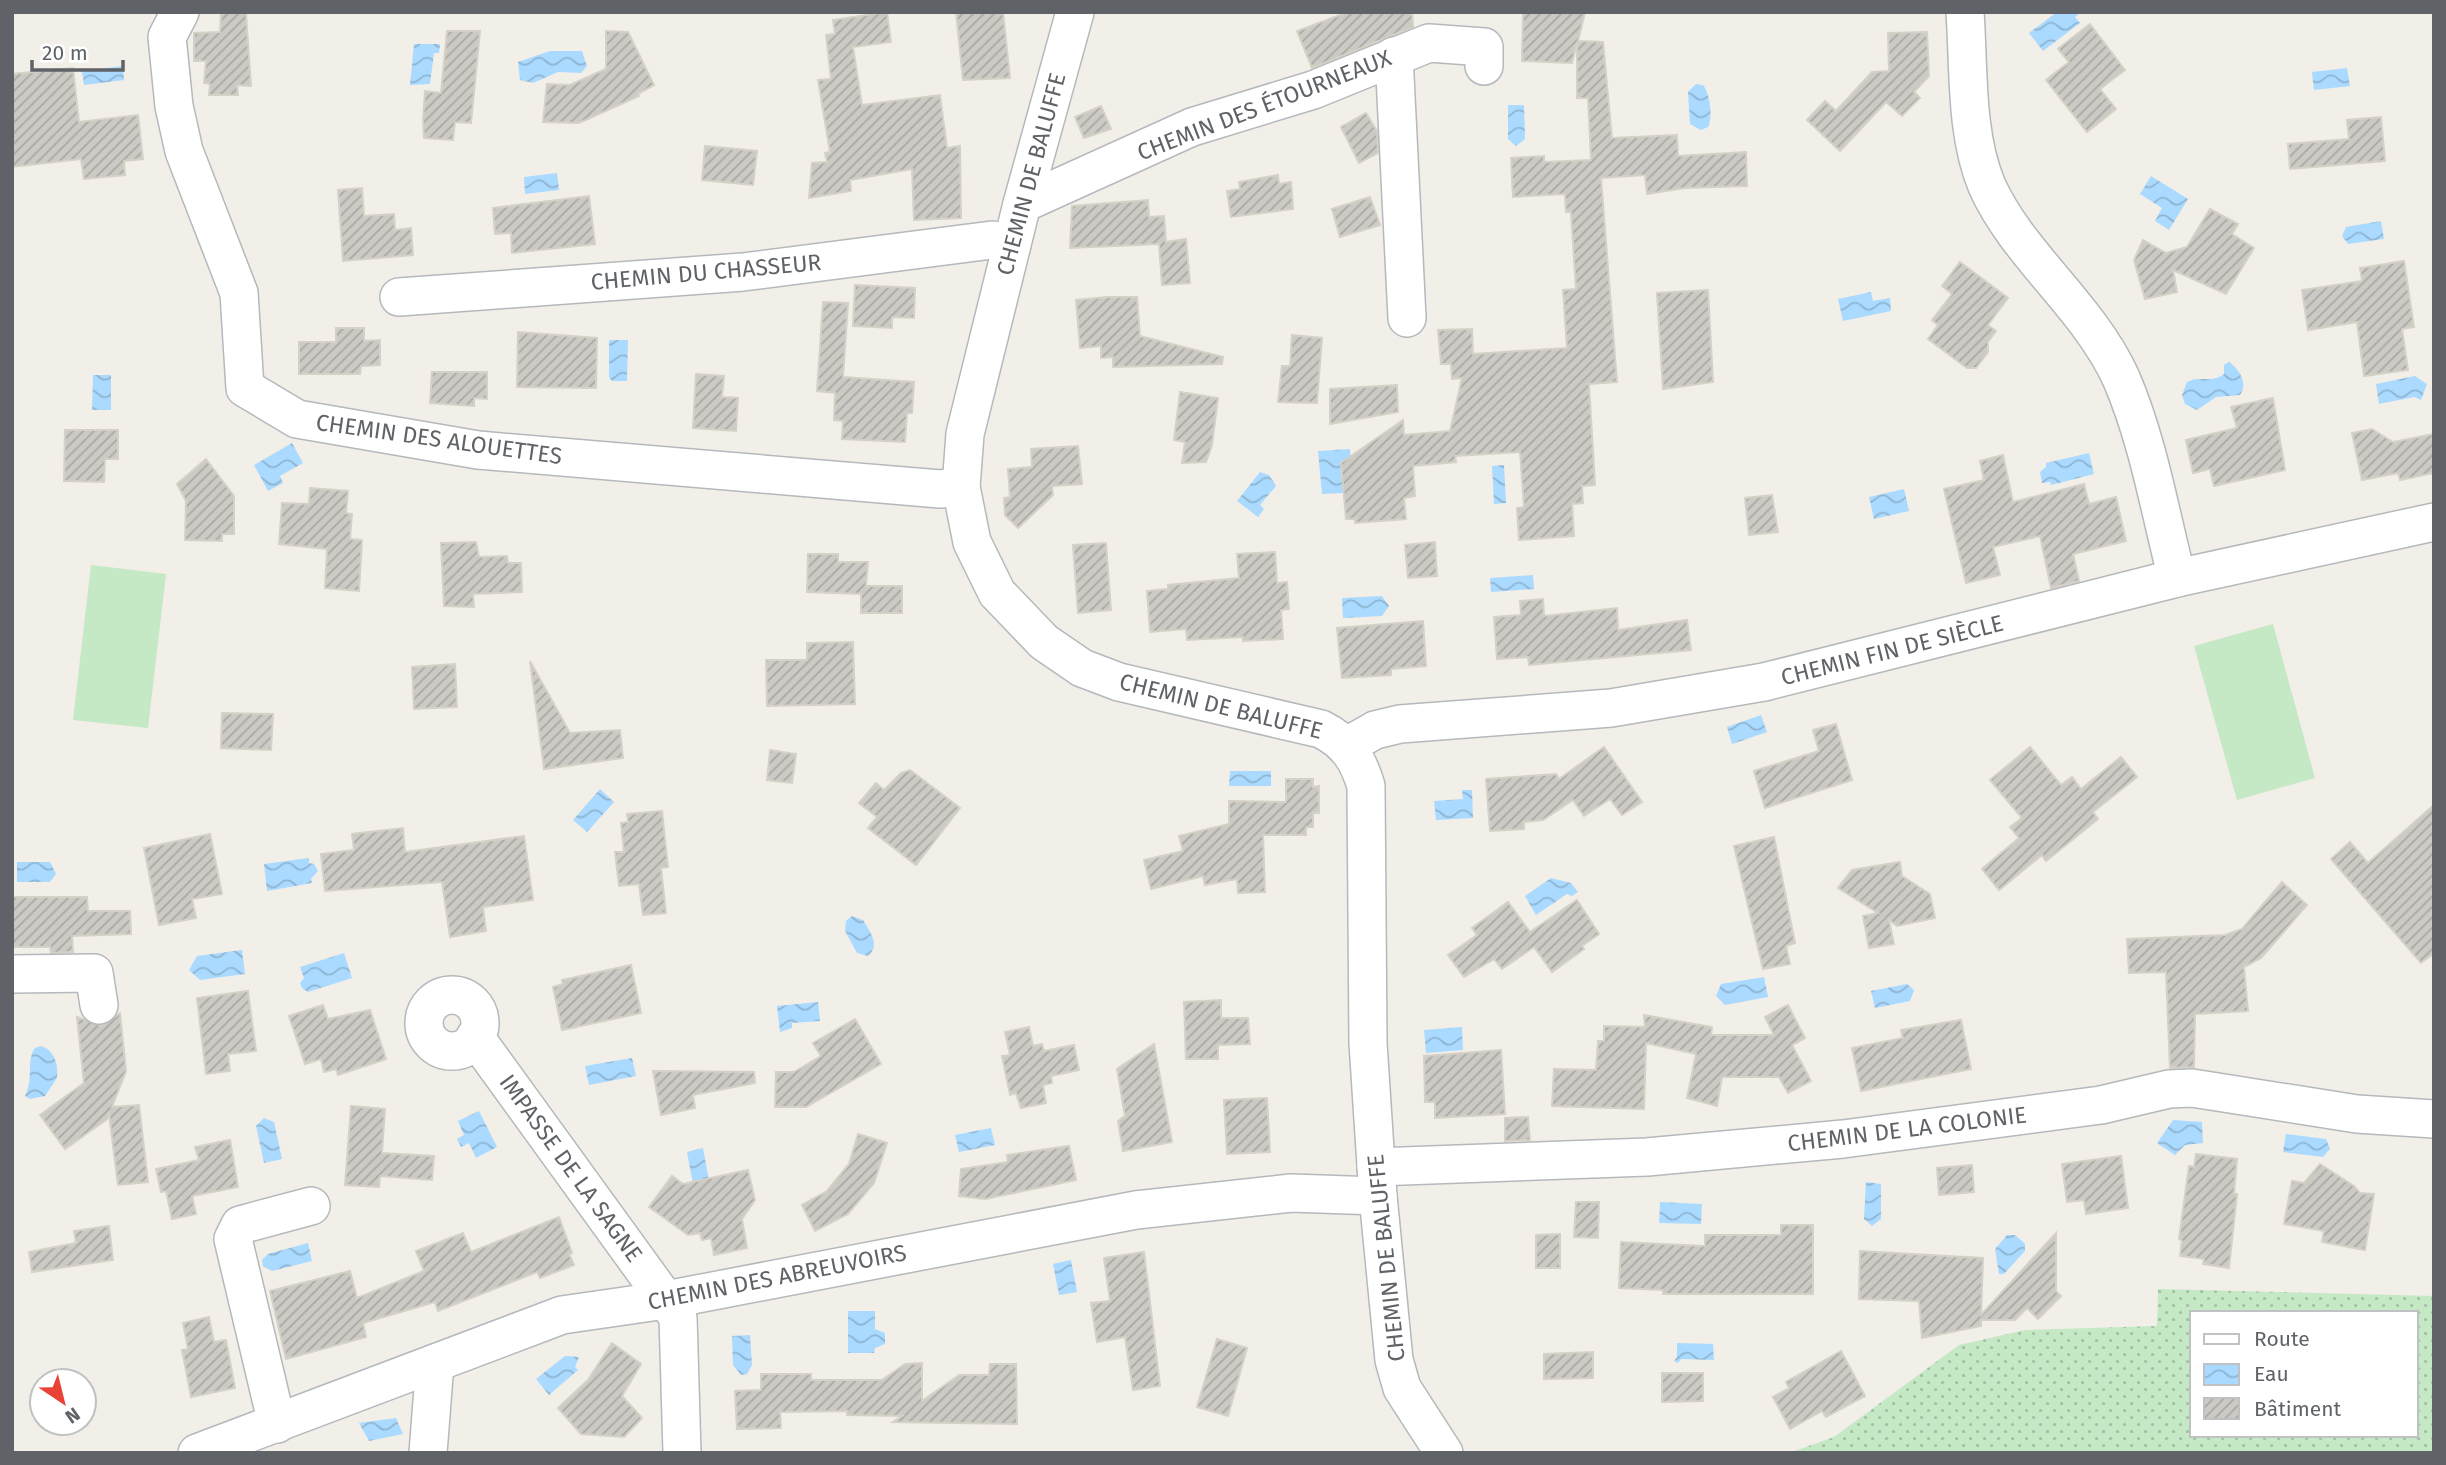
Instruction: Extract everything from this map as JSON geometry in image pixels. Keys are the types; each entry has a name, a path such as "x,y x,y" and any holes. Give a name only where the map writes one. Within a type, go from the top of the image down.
{"street":[{"name":"CHEMIN DE BALUFFE","path":"1075,12 1022,204 965,434 961,487 972,542 997,593 1044,642 1082,668 1119,682 1321,729 1347,746 1360,766 1366,786 1368,1043 1377,1181 1394,1360 1402,1388 1444,1453"},
{"path":"1965,12 1973,128 1987,185 2000,210 2067,294 2120,378 2138,428 2177,578"},
{"name":"CHEMIN DES ALOUETTES","path":"173,25 174,106 184,151 239,293 245,388 297,419 478,450 940,489 961,487"},
{"name":"CHEMIN DES ÉTOURNEAUX","path":"1022,204 1192,127 1313,90 1394,56 1428,28 1484,47 1484,66"},
{"path":"1394,56 1407,318"},
{"name":"CHEMIN DU CHASSEUR","path":"399,297 743,272 992,240 1012,244"},
{"name":"CHEMIN FIN DE SIÈCLE","path":"1347,746 1375,730 1400,724 1611,708 1764,682 2177,578 2434,522"},
{"path":"12,974 94,973 99,1005"},
{"name":"IMPASSE DE LA SAGNE","path":"475,1037 678,1317 682,1453"},
{"name":"CHEMIN DE LA COLONIE","path":"1377,1181 1843,1139 2101,1105 2169,1089 2192,1088 2357,1114 2434,1119"},
{"name":"CHEMIN DES ABREUVOIRS","path":"215,1450 562,1315 666,1300 1136,1210 1377,1181"},
{"path":"277,1424 233,1239 240,1225 311,1206"},
{"path":"428,1453 435,1363"}],"green space":[{"path":"91,565 166,574 148,728 73,720"},
{"path":"2273,624 2315,778 2237,800 2194,646"},
{"path":"2158,1289 2434,1296 2434,1453 1789,1453 1834,1437 1959,1345 2025,1330 2157,1326"}],"water":[{"path":"2057,12 2081,12 2075,17 2080,23 2043,51 2029,33"},
{"path":"414,44 440,44 439,53 434,53 430,84 410,85"},
{"path":"550,51 582,51 587,66 581,73 558,72 533,83 520,80 518,62"},
{"path":"123,66 124,80 84,85 82,71"},
{"path":"2347,68 2350,86 2314,90 2312,72"},
{"path":"1696,84 1703,85 1710,106 1710,123 1701,130 1690,124 1688,92"},
{"path":"1508,105 1524,105 1525,139 1516,146 1508,139"},
{"path":"557,173 559,190 525,194 524,177"},
{"path":"2151,176 2188,199 2169,230 2155,221 2162,208 2140,194"},
{"path":"2381,221 2384,239 2348,244 2342,236 2346,227"},
{"path":"1871,292 1873,301 1890,298 1891,311 1843,321 1838,299"},
{"path":"609,340 628,340 627,381 612,381 609,377"},
{"path":"2229,362 2239,372 2243,381 2240,395 2216,397 2197,410 2185,404 2182,395 2187,382 2219,377 2224,374 2224,365"},
{"path":"93,375 111,375 111,410 92,410"},
{"path":"2415,376 2427,384 2421,400 2414,397 2379,404 2376,384"},
{"path":"292,443 303,463 280,476 283,483 268,491 254,465"},
{"path":"1350,449 1351,462 1341,463 1344,493 1322,494 1318,451"},
{"path":"2089,453 2094,474 2051,485 2050,482 2042,483 2040,472 2046,467 2046,463"},
{"path":"1504,465 1506,503 1494,504 1492,466"},
{"path":"1260,472 1269,475 1276,486 1260,505 1264,509 1258,517 1237,501"},
{"path":"1904,489 1909,511 1874,519 1869,497"},
{"path":"1533,575 1534,589 1491,592 1490,578"},
{"path":"1382,596 1389,606 1382,616 1343,618 1342,598"},
{"path":"1761,715 1767,732 1732,744 1727,727"},
{"path":"1230,771 1271,771 1271,786 1229,786"},
{"path":"600,789 614,802 587,832 573,820"},
{"path":"1462,790 1472,790 1473,818 1436,820 1434,801 1463,799"},
{"path":"309,858 309,863 314,864 318,871 311,879 312,883 267,891 264,864"},
{"path":"17,862 50,862 56,874 50,882 17,882"},
{"path":"1551,878 1571,883 1578,892 1572,896 1567,894 1536,915 1525,896"},
{"path":"852,916 863,920 873,938 874,947 868,956 857,953 845,931 846,921"},
{"path":"242,950 245,974 200,980 189,970 197,956"},
{"path":"344,953 352,978 308,992 302,988 300,983 304,978 300,967"},
{"path":"1764,977 1768,997 1725,1005 1716,996 1721,984"},
{"path":"1907,984 1914,990 1910,1001 1875,1008 1871,991"},
{"path":"818,1002 820,1021 792,1023 792,1028 780,1032 777,1006"},
{"path":"1462,1027 1463,1050 1426,1053 1424,1030"},
{"path":"41,1046 55,1059 57,1078 45,1096 30,1099 25,1096 32,1053 35,1048"},
{"path":"632,1058 636,1076 589,1085 585,1066"},
{"path":"479,1111 497,1147 476,1158 469,1143 461,1147 457,1139 464,1135 458,1121"},
{"path":"264,1118 274,1122 282,1159 264,1163 256,1126"},
{"path":"2173,1120 2202,1122 2203,1143 2185,1145 2175,1155 2157,1143"},
{"path":"991,1128 995,1145 959,1152 955,1135"},
{"path":"2286,1134 2326,1139 2330,1149 2323,1157 2283,1152"},
{"path":"703,1148 709,1181 693,1184 687,1152"},
{"path":"1866,1182 1881,1184 1881,1219 1872,1226 1864,1219"},
{"path":"1660,1202 1702,1204 1701,1224 1659,1223"},
{"path":"2007,1235 2015,1235 2025,1244 2025,1251 2004,1274 1999,1274 1995,1249"},
{"path":"308,1243 312,1261 272,1271 263,1266 262,1260 268,1254"},
{"path":"1071,1260 1077,1292 1059,1295 1053,1264"},
{"path":"848,1311 875,1311 875,1329 885,1333 885,1344 875,1348 874,1353 848,1353"},
{"path":"750,1335 752,1365 747,1374 741,1375 733,1365 732,1336"},
{"path":"1677,1343 1713,1344 1714,1360 1681,1359 1678,1363 1674,1361 1677,1357"},
{"path":"565,1356 579,1357 575,1367 578,1370 549,1395 536,1379"},
{"path":"396,1418 403,1434 369,1441 359,1423"}],"building":[{"path":"887,12 891,42 853,47 862,105 940,95 947,148 960,146 961,218 914,220 912,169 850,180 851,191 809,198 812,163 827,162 825,153 830,152 818,80 831,79 826,35 835,34 833,20"},
{"path":"956,12 1003,12 1010,78 963,80"},
{"path":"1348,12 1412,12 1413,27 1312,68 1297,31"},
{"path":"1523,12 1585,12 1578,41 1603,42 1612,138 1677,135 1678,156 1746,152 1747,186 1684,188 1647,194 1645,175 1601,178 1617,382 1589,384 1595,485 1582,486 1583,503 1572,504 1574,536 1519,540 1517,508 1524,507 1520,452 1455,456 1456,462 1413,466 1415,496 1404,498 1406,519 1355,523 1355,519 1346,519 1341,463 1403,420 1404,435 1450,431 1462,378 1452,379 1451,364 1441,364 1438,330 1472,329 1473,354 1567,348 1563,290 1576,289 1571,212 1566,212 1565,194 1513,197 1511,158 1544,156 1544,162 1591,160 1588,98 1577,98 1577,42 1572,63 1522,61"},
{"path":"221,13 246,13 251,86 237,85 238,95 209,95 210,84 204,83 206,61 194,61 194,33 220,32"},
{"path":"2090,24 2125,70 2100,89 2116,109 2087,132 2046,80 2069,62 2058,49"},
{"path":"447,31 480,31 471,123 455,122 453,140 424,138 425,91 441,93"},
{"path":"606,31 628,32 654,85 638,94 639,96 579,123 543,122 547,84 570,85 606,69"},
{"path":"1927,32 1929,76 1914,92 1920,98 1902,116 1886,102 1840,151 1807,120 1825,101 1836,111 1872,72 1889,71 1888,33"},
{"path":"73,68 79,122 138,115 143,159 124,161 125,175 84,179 81,159 12,167 12,74"},
{"path":"1101,106 1111,129 1084,138 1075,117"},
{"path":"1366,113 1377,131 1378,153 1359,163 1341,127"},
{"path":"2381,117 2385,161 2290,169 2288,144 2349,139 2347,120"},
{"path":"705,146 757,151 753,185 702,180"},
{"path":"1278,175 1279,184 1291,182 1293,209 1231,217 1227,191 1240,189 1239,182"},
{"path":"362,188 364,216 394,214 395,230 411,228 413,255 343,261 338,190"},
{"path":"589,196 595,244 512,253 511,233 495,234 493,208"},
{"path":"1370,197 1380,225 1340,237 1332,209"},
{"path":"1148,200 1149,217 1164,216 1166,242 1186,239 1190,283 1162,285 1159,244 1070,248 1072,206"},
{"path":"2210,209 2238,224 2232,234 2254,248 2226,294 2173,270 2177,292 2145,299 2134,260 2143,240 2166,253 2187,247"},
{"path":"2404,261 2414,327 2402,329 2408,370 2364,376 2357,322 2308,330 2302,290 2362,281 2360,268"},
{"path":"1960,262 2008,298 1988,325 1996,331 1988,342 1988,352 1976,368 1967,368 1928,339 1938,325 1932,320 1952,294 1942,286"},
{"path":"855,285 915,288 914,318 892,317 892,328 853,326"},
{"path":"1708,290 1713,382 1663,389 1657,293"},
{"path":"1137,297 1140,336 1223,357 1222,364 1113,367 1113,357 1101,358 1101,346 1080,348 1076,300"},
{"path":"823,302 848,303 843,377 914,382 912,413 907,413 905,442 842,439 843,421 834,420 835,393 817,391"},
{"path":"336,328 364,328 364,341 380,340 380,365 361,366 360,374 299,374 299,342 336,342"},
{"path":"518,332 597,338 596,388 517,387"},
{"path":"1292,335 1322,338 1317,403 1278,402 1282,366 1290,366"},
{"path":"432,372 487,372 487,399 474,398 474,406 430,403"},
{"path":"696,374 724,376 722,397 738,398 736,431 693,428"},
{"path":"1397,385 1398,412 1330,424 1330,389"},
{"path":"1180,392 1218,398 1212,445 1206,462 1182,463 1185,442 1174,440"},
{"path":"2273,398 2285,470 2214,486 2210,469 2193,473 2186,440 2237,428 2231,407"},
{"path":"2372,429 2393,442 2434,434 2434,473 2400,480 2398,473 2362,480 2352,433"},
{"path":"65,430 118,430 118,459 105,459 104,482 64,481"},
{"path":"1078,446 1082,484 1052,486 1053,495 1018,528 1005,515 1004,498 1010,497 1008,469 1032,467 1031,449"},
{"path":"2003,455 2013,502 2084,484 2089,504 2116,497 2126,541 2073,554 2079,581 2051,588 2040,536 1993,547 2000,575 1966,583 1944,489 1984,480 1980,461"},
{"path":"206,459 234,496 234,534 222,534 222,541 185,540 186,501 177,484"},
{"path":"310,488 348,491 346,513 352,514 350,539 362,540 359,591 325,588 327,549 279,544 282,503 309,504"},
{"path":"1772,495 1778,532 1749,535 1745,498"},
{"path":"476,542 479,557 507,556 508,563 521,563 522,592 473,594 474,607 444,606 441,543"},
{"path":"1435,542 1437,576 1408,578 1405,545"},
{"path":"1106,543 1111,610 1078,613 1073,545"},
{"path":"1275,552 1277,583 1287,582 1289,609 1281,610 1283,639 1243,641 1243,637 1187,640 1186,629 1150,632 1147,591 1168,589 1168,585 1239,578 1237,554"},
{"path":"808,554 838,554 838,562 868,562 866,586 902,586 902,613 861,613 861,594 807,592"},
{"path":"1543,599 1544,616 1617,608 1618,630 1687,620 1691,650 1529,665 1528,657 1497,659 1494,617 1521,615 1520,601"},
{"path":"1423,621 1426,666 1391,669 1391,675 1342,678 1337,628"},
{"path":"853,642 855,704 767,706 766,660 807,660 807,643"},
{"path":"530,661 570,733 620,730 623,758 544,769"},
{"path":"455,664 457,707 414,709 412,667"},
{"path":"222,713 273,714 271,750 221,748"},
{"path":"1836,724 1852,780 1765,808 1754,771 1819,751 1813,730"},
{"path":"1604,747 1642,802 1622,815 1610,799 1584,816 1573,800 1543,820 1524,822 1524,829 1490,831 1486,779 1556,774 1559,779"},
{"path":"2030,747 2061,785 2072,777 2081,789 2121,757 2137,777 2093,812 2098,819 2046,861 2042,855 1999,890 1982,869 2019,838 2010,827 2022,818 1990,780"},
{"path":"770,750 796,754 792,783 767,780"},
{"path":"910,770 960,808 916,865 868,828 877,817 859,803 876,783 884,790 901,773"},
{"path":"1286,779 1313,779 1313,787 1319,786 1319,813 1313,813 1313,827 1306,827 1306,835 1263,835 1265,892 1238,893 1237,879 1205,885 1203,876 1151,889 1144,860 1183,851 1179,836 1229,824 1229,801 1286,802"},
{"path":"2434,805 2434,953 2421,963 2331,859 2350,842 2368,863"},
{"path":"662,811 668,867 661,868 666,913 643,915 639,884 619,886 615,852 624,852 621,823 628,822 627,814"},
{"path":"403,828 405,852 524,836 533,900 483,907 486,931 450,937 442,882 325,891 321,854 354,850 352,834"},
{"path":"210,834 222,894 192,899 196,918 159,925 144,848"},
{"path":"1774,837 1795,943 1786,946 1790,964 1763,969 1734,846"},
{"path":"1900,862 1902,876 1930,894 1935,918 1897,926 1889,920 1894,944 1869,948 1863,916 1878,913 1838,888 1852,870"},
{"path":"2282,882 2307,905 2261,958 2244,967 2248,1011 2195,1014 2194,1067 2170,1068 2166,972 2129,973 2127,939 2225,935 2242,929"},
{"path":"12,897 87,897 88,911 130,911 131,934 72,936 73,952 51,953 50,947 12,947"},
{"path":"1577,900 1599,934 1582,946 1584,949 1552,972 1534,947 1502,969 1494,959 1464,977 1448,955 1477,935 1472,928 1508,902 1530,932"},
{"path":"631,965 641,1013 562,1030 553,987 563,984 562,980"},
{"path":"248,991 256,1051 228,1054 230,1071 206,1074 197,998"},
{"path":"1221,1000 1221,1018 1248,1018 1250,1044 1218,1045 1218,1059 1186,1059 1184,1002"},
{"path":"323,1005 328,1019 370,1010 386,1059 338,1075 336,1069 324,1072 321,1059 305,1064 289,1016"},
{"path":"1788,1005 1805,1038 1792,1045 1811,1081 1788,1093 1779,1077 1722,1077 1717,1106 1687,1098 1696,1054 1646,1043 1644,1109 1552,1106 1554,1069 1596,1070 1598,1041 1604,1041 1604,1026 1645,1027 1644,1015 1712,1027 1711,1035 1774,1035 1765,1017"},
{"path":"120,1013 126,1071 112,1107 139,1105 148,1182 118,1185 109,1114 107,1119 65,1149 40,1115 84,1083 77,1017 102,1026"},
{"path":"855,1019 881,1064 806,1107 775,1107 776,1072 794,1072 821,1056 813,1043"},
{"path":"1961,1020 1971,1069 1861,1091 1852,1048 1903,1038 1901,1030"},
{"path":"1029,1027 1033,1046 1042,1044 1044,1051 1074,1045 1079,1070 1051,1076 1052,1083 1043,1085 1046,1103 1021,1108 1016,1093 1010,1095 1002,1056 1010,1055 1005,1032"},
{"path":"1154,1044 1172,1142 1123,1151 1118,1121 1125,1116 1117,1069"},
{"path":"1501,1050 1505,1114 1435,1118 1435,1102 1425,1102 1424,1056"},
{"path":"653,1071 754,1072 755,1083 693,1095 695,1108 661,1115"},
{"path":"1267,1098 1270,1152 1227,1154 1224,1100"},
{"path":"351,1106 385,1109 382,1153 434,1156 432,1180 380,1176 379,1187 345,1185"},
{"path":"1528,1117 1530,1140 1505,1141 1505,1118"},
{"path":"858,1134 887,1143 874,1183 848,1214 815,1231 802,1205 827,1191 849,1164"},
{"path":"230,1140 238,1187 192,1196 196,1214 172,1219 166,1191 161,1192 156,1169 199,1160 195,1147"},
{"path":"1069,1146 1076,1180 985,1199 959,1196 961,1169 1008,1162 1007,1155"},
{"path":"2196,1154 2237,1159 2234,1194 2237,1194 2229,1268 2203,1264 2204,1259 2180,1256 2182,1241 2179,1239 2189,1166 2194,1167"},
{"path":"2121,1156 2128,1208 2086,1214 2084,1200 2067,1202 2062,1164"},
{"path":"2320,1164 2354,1186 2360,1193 2374,1194 2365,1250 2322,1242 2324,1231 2284,1224 2292,1181 2304,1183"},
{"path":"1972,1165 1974,1192 1939,1195 1937,1168"},
{"path":"748,1170 755,1200 742,1219 747,1248 714,1255 711,1238 702,1240 700,1233 688,1235 649,1207 672,1176 683,1184"},
{"path":"1576,1202 1599,1202 1598,1238 1574,1237"},
{"path":"559,1217 574,1265 540,1278 537,1272 438,1311 435,1302 363,1323 366,1337 286,1359 270,1291 350,1271 357,1298 424,1271 416,1251 463,1233 471,1252"},
{"path":"1781,1225 1813,1225 1813,1294 1663,1294 1663,1290 1619,1288 1621,1242 1705,1246 1705,1235 1781,1235"},
{"path":"109,1226 113,1260 32,1272 29,1252 76,1243 74,1231"},
{"path":"2056,1233 2056,1291 2061,1296 2038,1319 2027,1308 2015,1320 1981,1320 1981,1326 1922,1338 1919,1301 1859,1299 1860,1251 1983,1258 1981,1315"},
{"path":"1560,1234 1560,1268 1536,1268 1536,1235"},
{"path":"1144,1252 1160,1386 1133,1390 1125,1337 1097,1342 1091,1303 1110,1301 1104,1258"},
{"path":"209,1317 214,1342 226,1340 235,1388 191,1397 182,1350 188,1349 183,1323"},
{"path":"1217,1339 1247,1348 1228,1416 1197,1407"},
{"path":"612,1343 641,1364 622,1396 642,1418 624,1437 581,1434 558,1408 588,1380"},
{"path":"1841,1351 1865,1396 1826,1417 1822,1411 1790,1429 1773,1397 1789,1388 1786,1382"},
{"path":"1593,1352 1593,1378 1544,1379 1544,1354"},
{"path":"922,1363 922,1401 959,1375 989,1375 990,1364 1016,1364 1017,1424 893,1422 902,1416 847,1415 847,1411 780,1412 781,1428 737,1429 735,1391 761,1390 761,1374 811,1374 811,1380 882,1380 905,1364"},
{"path":"1662,1373 1703,1373 1703,1401 1662,1402"}]}
